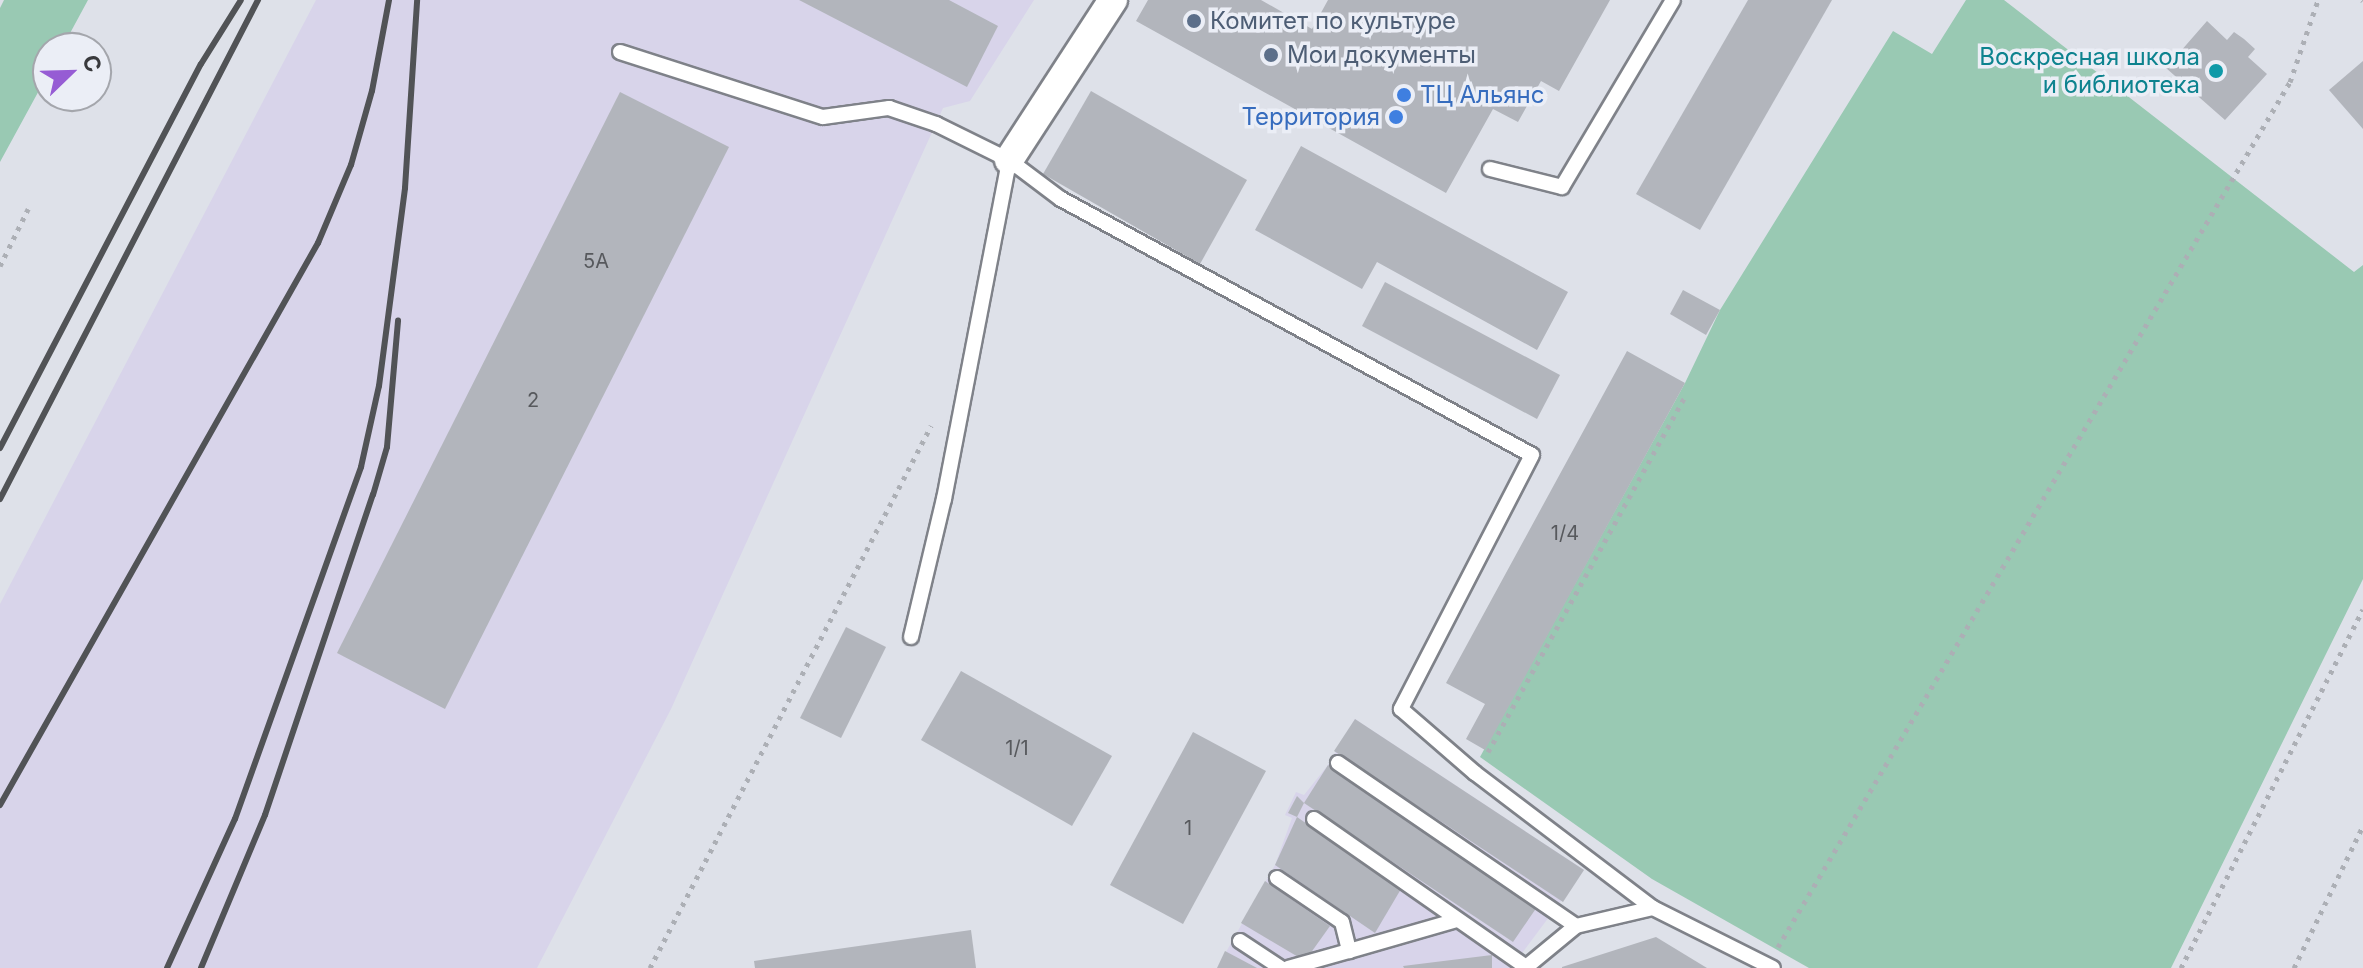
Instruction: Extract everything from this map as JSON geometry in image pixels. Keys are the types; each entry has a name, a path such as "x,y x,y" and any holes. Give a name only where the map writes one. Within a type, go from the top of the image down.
{"street":[{"path":"1009,160 1113,0"}],"lane":[{"path":"1490,169 1562,187 1673,0"},
{"path":"620,52 823,117 889,108 936,124 1009,160 1061,199 1532,455 1401,709 1475,773 1653,908 1771,967"},
{"path":"911,637 944,499 1009,160"},
{"path":"1338,763 1576,926"},
{"path":"1314,819 1525,967 1576,926 1653,908"},
{"path":"1277,878 1342,922 1349,951"},
{"path":"1288,968 1457,920"},
{"path":"1240,941 1281,968"}],"path":[{"path":"1771,967 2290,82 2318,0"},
{"path":"0,266 28,209"},
{"path":"1475,773 1686,395"},
{"path":"650,968 937,413"},
{"path":"2181,968 2363,609"},
{"path":"2294,968 2363,826"}],"shaded area":[{"path":"316,0 1034,0 970,101 943,108 671,709 537,968 0,968 0,604"},
{"path":"1355,719 1584,870 1511,968 1217,968 1275,865 1292,818 1285,815 1296,792 1304,795 1328,765"}],"green space":[{"path":"4,0 88,0 71,32 32,32 32,103 0,162 0,8"},
{"path":"1966,0 2004,0 2354,272 2363,265 2363,579 2171,968 1809,968 1652,879 1480,757 1685,383 1720,310 1893,31 1932,54"}],"building":[{"path":"799,0 949,0 998,26 967,87"},
{"name":"ТЦ Альянс","path":"1148,0 1261,0 1312,29 1328,0 1610,0 1559,91 1541,81 1518,122 1493,109 1446,193 1136,21"},
{"path":"1748,0 1832,0 1700,230 1636,194"},
{"name":"Воскресная школа и библиотека","path":"2207,21 2227,40 2234,32 2244,39 2255,49 2248,57 2267,74 2225,120 2166,68"},
{"path":"2363,61 2363,129 2329,90"},
{"path":"1091,91 1247,180 1200,264 1043,174"},
{"path":"620,92 729,147 445,709 337,653"},
{"path":"1301,146 1568,292 1537,350 1377,262 1362,289 1255,230"},
{"path":"1385,282 1560,375 1537,419 1362,326"},
{"path":"1683,290 1720,310 1706,335 1670,314"},
{"path":"1627,351 1685,383 1485,750 1466,739 1485,704 1446,683"},
{"path":"846,627 886,647 841,738 800,718"},
{"path":"961,671 1112,756 1072,826 921,740"},
{"path":"1355,719 1584,870 1563,902 1334,751"},
{"path":"1193,732 1266,771 1183,924 1110,885"},
{"path":"1328,765 1539,904 1513,942 1304,803"},
{"path":"1297,796 1304,803 1297,817 1288,813"},
{"path":"1297,817 1401,889 1375,933 1275,865"},
{"path":"1265,881 1330,926 1305,961 1241,923"},
{"path":"971,930 976,968 755,968 754,961"},
{"path":"1656,937 1707,968 1562,968 1562,967"},
{"path":"1225,951 1257,968 1217,968"},
{"path":"1492,955 1492,968 1403,966"}],"railway":[{"path":"0,448 201,64 241,0"},
{"path":"0,499 258,0"},
{"path":"0,805 318,243 351,165 372,91 389,0"},
{"path":"167,968 235,819 361,467 379,386 405,188 417,0"},
{"path":"201,968 265,815 373,495 387,447 398,320"}],"place":[{"name":"Комитет по культуре","path":"1194,21"},
{"name":"Мои документы","path":"1271,55"},
{"name":"Воскресная школа и библиотека","path":"2216,71"},
{"name":"ТЦ Альянс","path":"1404,95"},
{"name":"Территория","path":"1396,117"}]}
